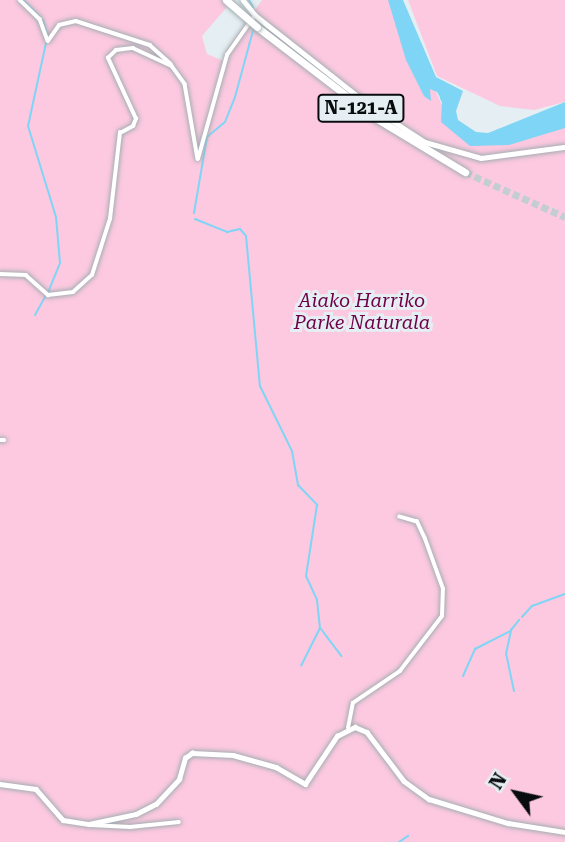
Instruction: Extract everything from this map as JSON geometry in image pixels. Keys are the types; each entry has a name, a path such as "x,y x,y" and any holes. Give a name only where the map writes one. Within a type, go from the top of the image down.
{"highway":[{"name":"N-121-A","path":"226,0 377,119 466,172"}],"street":[{"path":"20,0 40,19 48,41 59,25 76,21 150,45 172,66 185,84 198,159 227,55 255,15"},
{"path":"243,0 255,15 374,109 425,142 481,158 565,146"},
{"path":"0,274 26,275 48,295 73,292 92,275 110,219 120,133 133,126 136,119 108,58 116,50 133,48 172,66"},
{"path":"89,824 136,814 156,804 179,779 185,758 192,753 233,755 276,767 306,784 337,736 348,728 353,703 400,671 442,616 443,589 425,539 416,522 400,517"},
{"path":"348,728 367,732 404,781 429,799 508,823 565,832"},
{"path":"0,784 36,789 64,820 130,827 179,822"}],"green space":[{"name":"Aiako Harriko Parke Naturala","path":"0,0 222,0 227,7 202,36 207,54 226,62 226,51 262,0 395,0 450,123 479,140 565,117 565,842 0,842"},
{"path":"408,0 565,0 565,102 534,110 500,106 437,76"}],"water":[{"path":"388,0 403,0 436,77 463,91 456,111 458,120 476,132 488,133 565,102 565,128 509,145 470,146 441,122 442,101 437,92 430,89 431,101 424,96 406,60"}],"waterway":[{"path":"23,0 39,16"},
{"path":"249,0 253,7"},
{"path":"43,20 47,34"},
{"path":"194,213 207,137 225,122 235,97 254,27"},
{"path":"46,43 28,126 56,217 60,263 48,292"},
{"path":"443,98 454,120"},
{"path":"195,219 227,232 240,229 246,236 260,386 292,451 298,485 317,505 306,576 317,600 320,628 301,666"},
{"path":"35,315 45,297"},
{"path":"522,617 532,606 565,594"},
{"path":"514,691 506,654 511,630 519,620"},
{"path":"321,629 341,656"},
{"path":"463,676 475,649 510,631"},
{"path":"399,842 408,836"}],"tunnel":[{"path":"465,172 565,217"}]}
